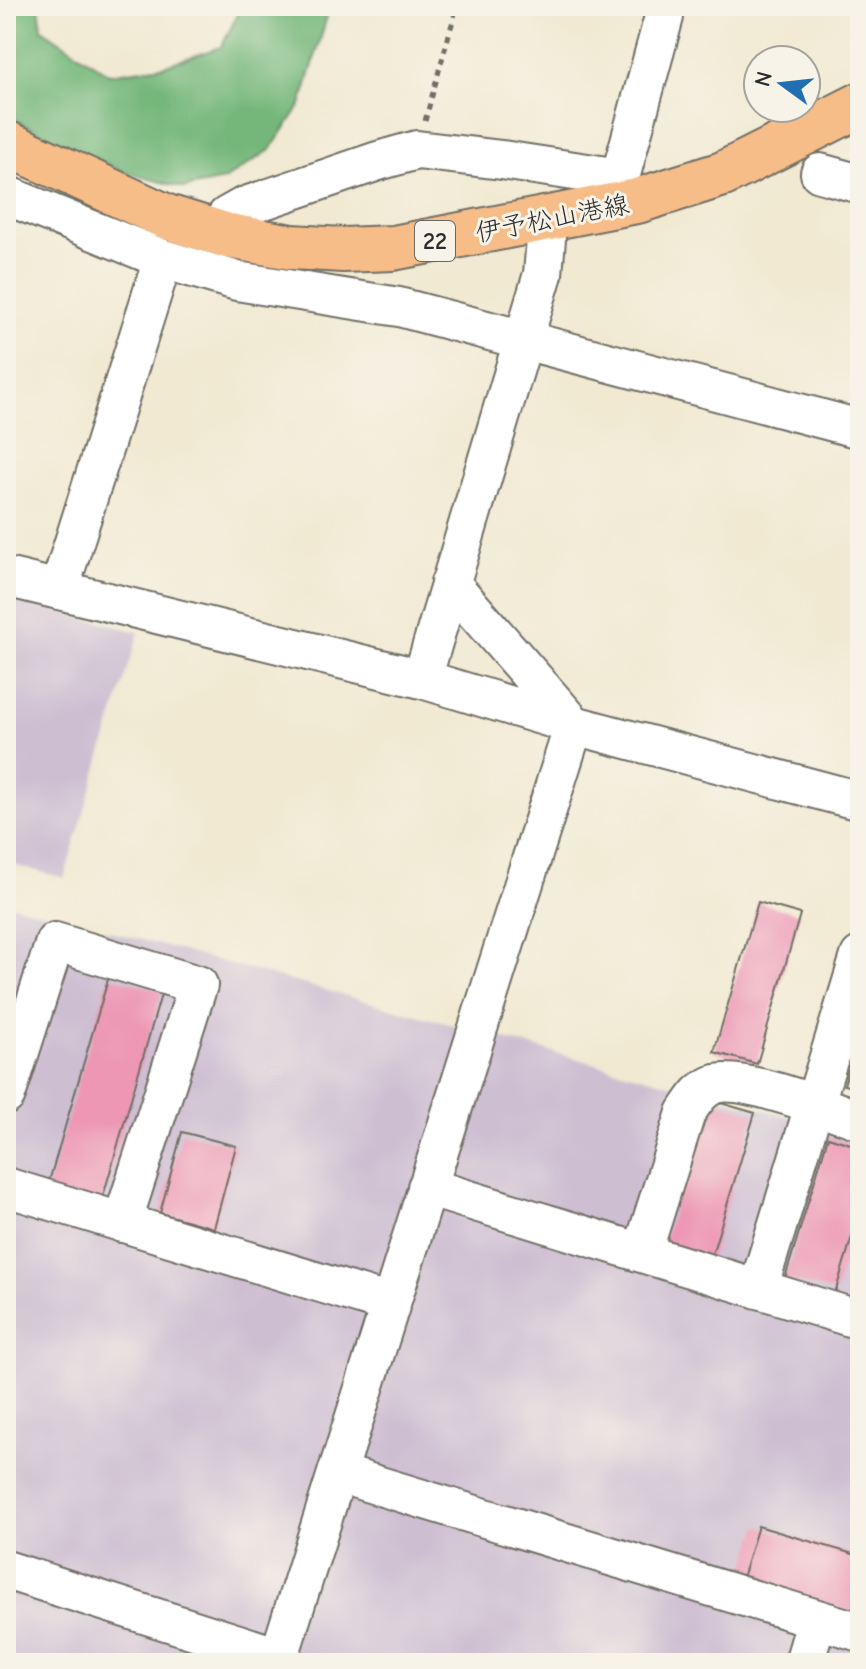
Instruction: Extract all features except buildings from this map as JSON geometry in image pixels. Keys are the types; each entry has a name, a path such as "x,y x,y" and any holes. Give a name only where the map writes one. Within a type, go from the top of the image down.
{"main road":[{"name":"伊予松山港線","path":"6,143 167,217 216,232 292,247 355,250 393,248 541,222 623,191 723,174 860,105"}],"street":[{"path":"216,232 227,216 243,207 417,150 502,160 623,191 664,17"},
{"path":"820,173 860,184"},
{"path":"6,195 163,259 237,281 399,307 860,429"},
{"path":"422,679 546,256 546,239 541,222"},
{"path":"59,590 163,259"},
{"path":"6,577 422,679 574,725 860,801"},
{"path":"450,583 574,725"},
{"path":"6,1570 278,1660 574,725"},
{"path":"6,1095 55,942 198,985 122,1223"},
{"path":"758,1289 860,956"},
{"path":"642,1253 686,1113 698,1094 715,1084 731,1082 860,1120"},
{"path":"6,1187 390,1304"},
{"path":"427,1187 860,1320"},
{"path":"337,1473 860,1632"},
{"path":"804,1663 817,1619"}],"path":[{"path":"417,150 457,6"}],"shaded area":[{"path":"6,598 139,632 64,878 6,863"},
{"path":"6,903 860,1136 860,1663 6,1663"}],"green space":[{"path":"6,6 39,6 42,29 109,74 163,66 221,47 242,6 330,6 301,105 270,150 224,180 184,188 124,172 6,116"}]}
